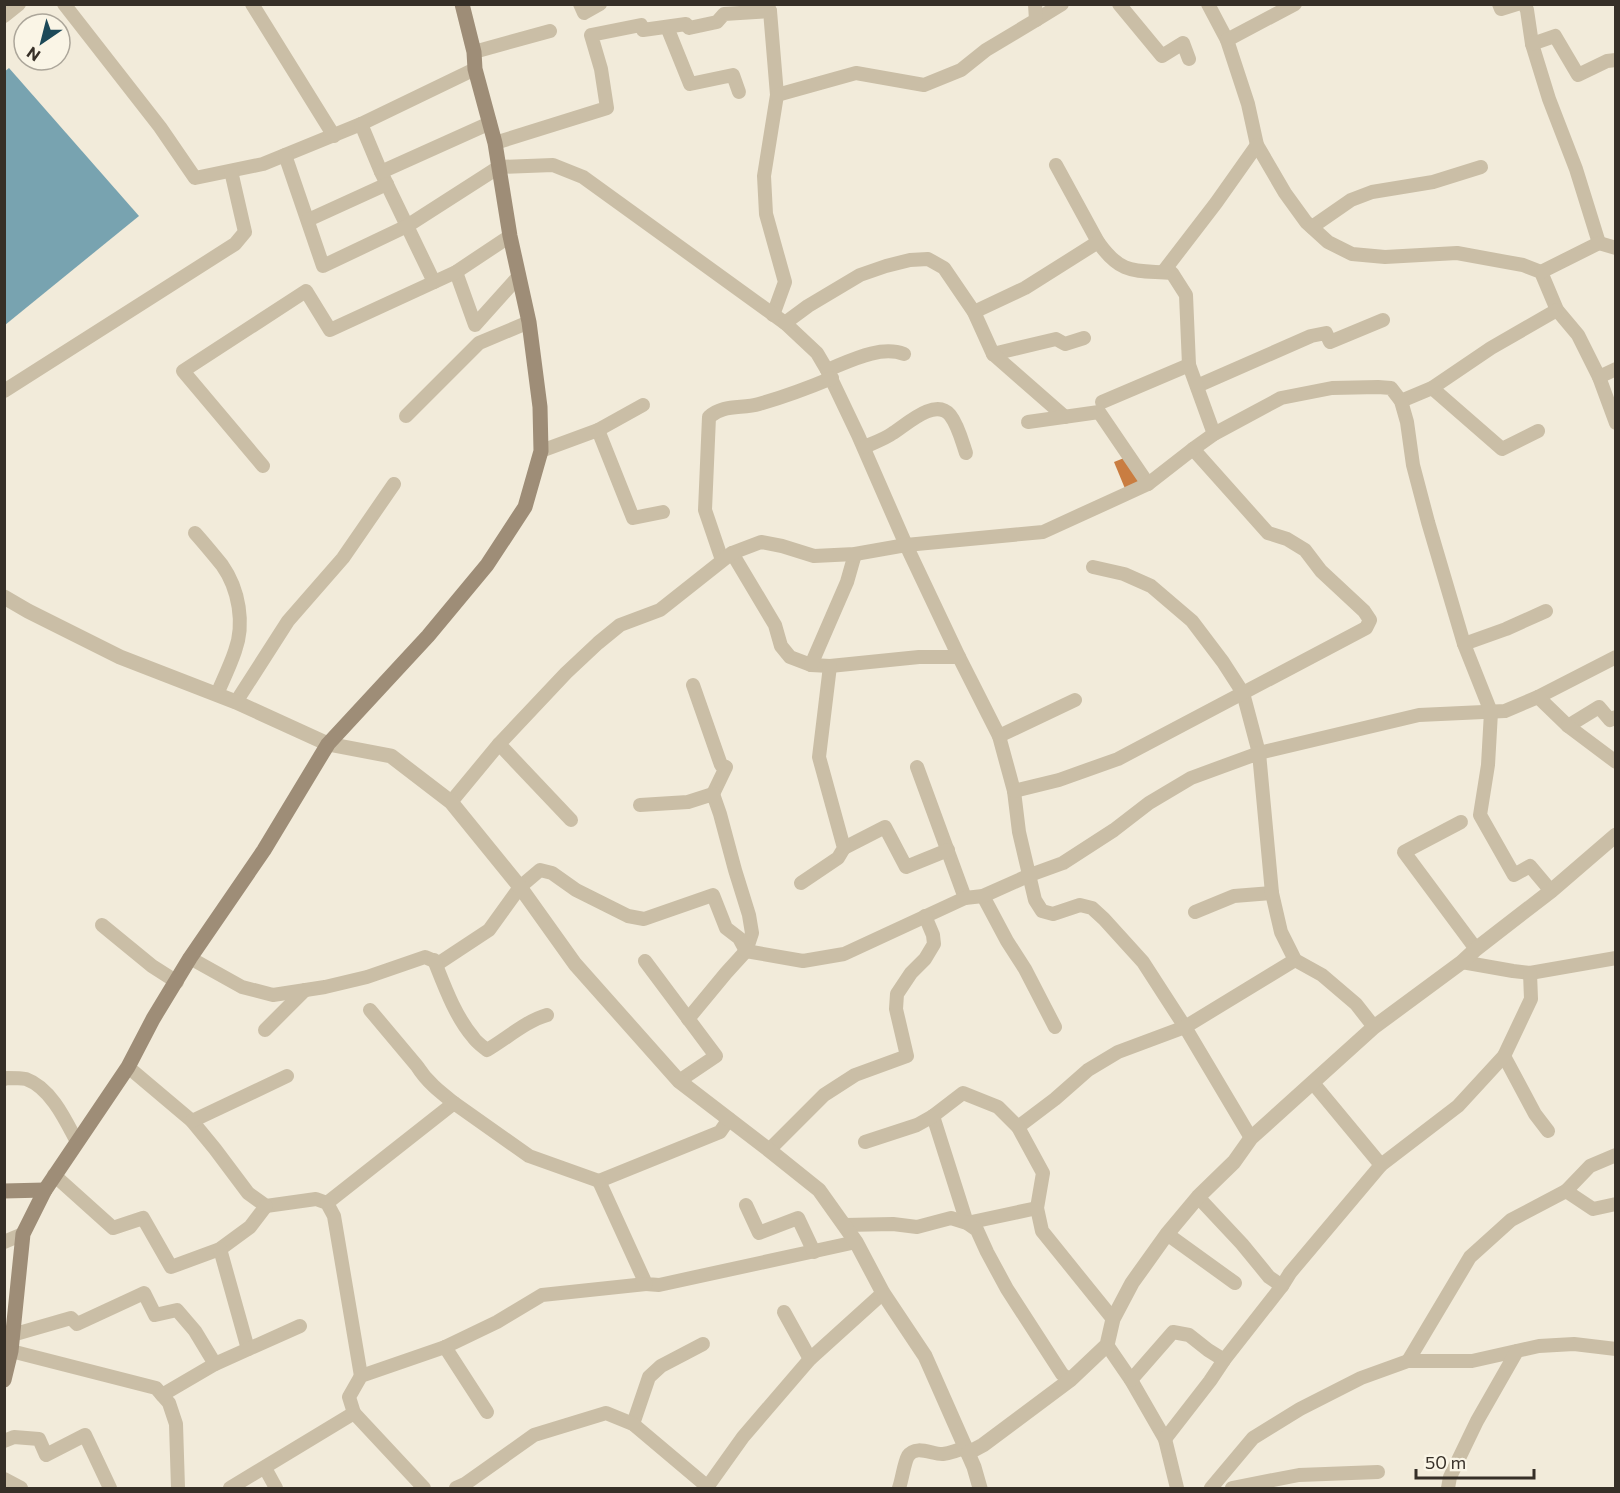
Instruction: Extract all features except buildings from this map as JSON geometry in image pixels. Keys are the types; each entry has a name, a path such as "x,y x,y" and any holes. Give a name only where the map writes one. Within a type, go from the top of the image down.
{"main road":[{"path":"4,1380 11,1352 23,1234 54,1174 128,1067 153,1019 190,958 264,850 328,744 428,636 486,565 525,507 541,451 540,407 529,322 510,236 495,143 475,69 474,52 462,4"},
{"path":"4,1191 45,1190"}],"street":[{"path":"4,16 19,4"},
{"path":"64,4 160,128 195,178 263,164 361,124 475,69"},
{"path":"252,4 334,136"},
{"path":"580,4 584,13 600,4"},
{"path":"1035,4 1036,20"},
{"path":"777,95 856,74 924,85 961,70 986,50 1062,4"},
{"path":"1119,4 1162,56 1183,43 1189,59"},
{"path":"1208,4 1227,40 1248,104 1257,145 1285,193 1306,222 1328,242 1352,254 1385,257 1457,253 1523,266 1541,272 1599,243 1616,249"},
{"path":"1227,40 1295,4"},
{"path":"1499,4 1501,9 1517,4"},
{"path":"1524,4 1532,44 1549,99 1576,169 1599,243"},
{"path":"495,143 607,108 601,69 591,36 641,25 643,30 686,24 688,28 717,22 724,14 769,8 777,95 764,177 766,214 785,282 779,319"},
{"path":"667,27 690,84 733,75 739,92"},
{"path":"474,52 550,31"},
{"path":"1532,44 1555,36 1578,75 1607,61 1616,60"},
{"path":"308,220 490,123"},
{"path":"361,124 434,282"},
{"path":"1164,272 1257,145"},
{"path":"285,155 323,266 407,226 499,167 553,165 583,177 779,319 816,353 830,374 906,545 999,736 1014,791 1019,832 1035,900 1042,912 1053,914 1080,905 1092,908 1104,919 1143,962 1185,1027 1251,1138"},
{"path":"1056,165 1098,243 1111,258 1128,270 1172,273 1186,296 1189,365 1214,434"},
{"path":"1311,227 1352,200 1372,192 1432,182 1481,166"},
{"path":"4,391 235,244 245,232 231,171"},
{"path":"263,466 183,371 306,291 330,330 456,272 510,236"},
{"path":"974,312 1025,288 1098,243"},
{"path":"779,319 808,306 860,276 910,260 928,260 944,268 974,312 993,354 1065,417"},
{"path":"456,272 475,325 519,276"},
{"path":"1541,272 1557,310 1578,335 1599,376 1616,423"},
{"path":"1401,401 1432,388 1491,348 1557,310"},
{"path":"1197,386 1311,336 1326,333 1330,342 1383,320"},
{"path":"406,416 479,343 529,322"},
{"path":"993,354 1056,339 1065,344 1084,338"},
{"path":"904,354 896,351 871,354 756,405 715,411 709,417 705,510 727,557 775,625 781,646 790,657 811,665 830,666 919,657 959,657"},
{"path":"1102,402 1189,365"},
{"path":"1599,376 1616,369"},
{"path":"451,802 499,744 566,673 620,625 660,610 727,557 761,542 814,556 855,554 906,545 1043,531 1148,484 1214,434 1281,398 1332,388 1391,388 1401,401 1407,422 1413,465 1464,644 1491,712 1488,765 1480,815 1514,875 1530,866 1551,891"},
{"path":"1432,388 1502,449 1538,431"},
{"path":"541,451 598,430 643,405"},
{"path":"864,447 892,434 917,415 941,409 949,413 966,453"},
{"path":"1028,422 1099,412 1148,484"},
{"path":"598,430 633,518 663,512"},
{"path":"1014,791 1059,780 1118,759 1366,628 1370,620 1364,611 1321,571 1305,550 1287,539 1268,533 1193,449"},
{"path":"236,702 288,621 343,558 394,484"},
{"path":"195,533 223,567 239,607 236,649 217,694"},
{"path":"811,665 847,582 855,554"},
{"path":"1092,567 1124,574 1151,586 1192,621 1243,693 1259,753 1272,893 1281,932 1295,960 1322,975 1356,1004 1374,1027"},
{"path":"4,597 120,657 217,694 328,744 391,756 451,802 520,887 575,964 679,1081 819,1190 856,1242 883,1293 925,1356 975,1467 980,1488"},
{"path":"1464,644 1546,611"},
{"path":"190,958 242,987 273,995 367,977 425,957 439,963 489,930 520,887 540,870 552,873 576,890 628,916 644,919 713,896 726,928 738,939 746,951 803,961 844,954 965,898 983,896 1063,863 1114,830 1149,803 1191,778 1259,753 1419,715 1505,711 1538,697 1616,657"},
{"path":"830,666 819,758 844,848"},
{"path":"688,1019 746,951 752,933 749,915 713,794 726,767 721,765 693,685"},
{"path":"1538,697 1568,726 1616,762"},
{"path":"999,736 1074,700"},
{"path":"1568,726 1599,707 1610,720 1616,717"},
{"path":"499,744 571,820"},
{"path":"917,767 965,898"},
{"path":"640,805 688,802 713,794"},
{"path":"1461,822 1404,852 1476,949"},
{"path":"801,883 838,858 844,848 885,827 906,867 948,850"},
{"path":"899,1488 908,1457 914,1451 926,1450 939,1455 967,1450 983,1444 1070,1380 1107,1345 1113,1319 1132,1282 1167,1234 1198,1197 1234,1162 1251,1138 1374,1027 1462,962 1614,838"},
{"path":"1195,912 1234,896 1272,893"},
{"path":"983,896 1007,941 1022,963 1055,1027"},
{"path":"769,1150 824,1095 855,1075 907,1056 896,1009 897,994 934,945 933,935 925,916"},
{"path":"102,925 152,966 177,982"},
{"path":"1462,962 1530,973 1616,958"},
{"path":"434,960 447,993 464,1024 473,1038 486,1050 536,1018 547,1015"},
{"path":"1018,1126 1056,1099 1089,1070 1118,1053 1185,1027 1295,960"},
{"path":"645,961 716,1056 679,1081"},
{"path":"1165,1439 1290,1273 1381,1165 1458,1106 1504,1056 1531,999 1530,973"},
{"path":"265,1030 305,990"},
{"path":"370,1010 424,1076 454,1103 529,1156 599,1181 720,1132 729,1119"},
{"path":"1504,1056 1535,1114 1548,1131"},
{"path":"128,1067 192,1121 248,1193 266,1206 316,1199 327,1203 334,1216 361,1376 349,1397 354,1413 424,1488"},
{"path":"192,1121 287,1076"},
{"path":"4,1079 26,1079 40,1087 58,1107 77,1142"},
{"path":"1313,1083 1381,1165"},
{"path":"865,1142 917,1125 963,1093 998,1107 1018,1126 1043,1173 1037,1208 1042,1231 1113,1319"},
{"path":"327,1203 454,1103"},
{"path":"933,1116 967,1223"},
{"path":"1408,1360 1470,1257 1511,1220 1566,1191 1590,1166 1616,1155"},
{"path":"54,1174 114,1228 143,1218 171,1267 220,1249 250,1227 266,1206"},
{"path":"599,1181 646,1284"},
{"path":"1566,1191 1593,1209 1616,1204"},
{"path":"1198,1197 1269,1277 1282,1286"},
{"path":"746,1204 759,1233 798,1218 814,1252"},
{"path":"967,1223 1037,1208"},
{"path":"844,1226 893,1224 917,1227 951,1218 967,1223 977,1230 1007,1289 1062,1374 1070,1380"},
{"path":"4,1242 23,1234"},
{"path":"1167,1234 1235,1283"},
{"path":"361,1376 445,1347 497,1322 542,1295 646,1284 658,1285 856,1242"},
{"path":"220,1249 248,1349"},
{"path":"12,1335 71,1318 77,1324 144,1293 155,1315 177,1310 195,1331 215,1364"},
{"path":"456,1488 534,1435 606,1413 633,1424 708,1487 743,1437 810,1359 883,1293"},
{"path":"784,1312 810,1359"},
{"path":"162,1395 215,1364 300,1326"},
{"path":"1131,1380 1173,1332 1189,1335 1224,1360"},
{"path":"633,1424 649,1377 661,1366 703,1344"},
{"path":"1211,1488 1253,1438 1300,1409 1361,1378 1408,1360 1472,1361 1539,1346 1574,1344 1616,1349"},
{"path":"1107,1345 1131,1380 1165,1439 1176,1488"},
{"path":"445,1347 487,1412"},
{"path":"1448,1488 1450,1477 1477,1421 1517,1351"},
{"path":"11,1352 156,1388 169,1403 176,1424 178,1488"},
{"path":"230,1488 354,1413"},
{"path":"4,1441 14,1437 39,1439 46,1455 85,1435 111,1488"},
{"path":"265,1468 276,1488"},
{"path":"1232,1488 1299,1475 1378,1472"},
{"path":"4,1479 21,1488"}],"water":[{"path":"9,68 139,216 5,325 4,72"}]}
